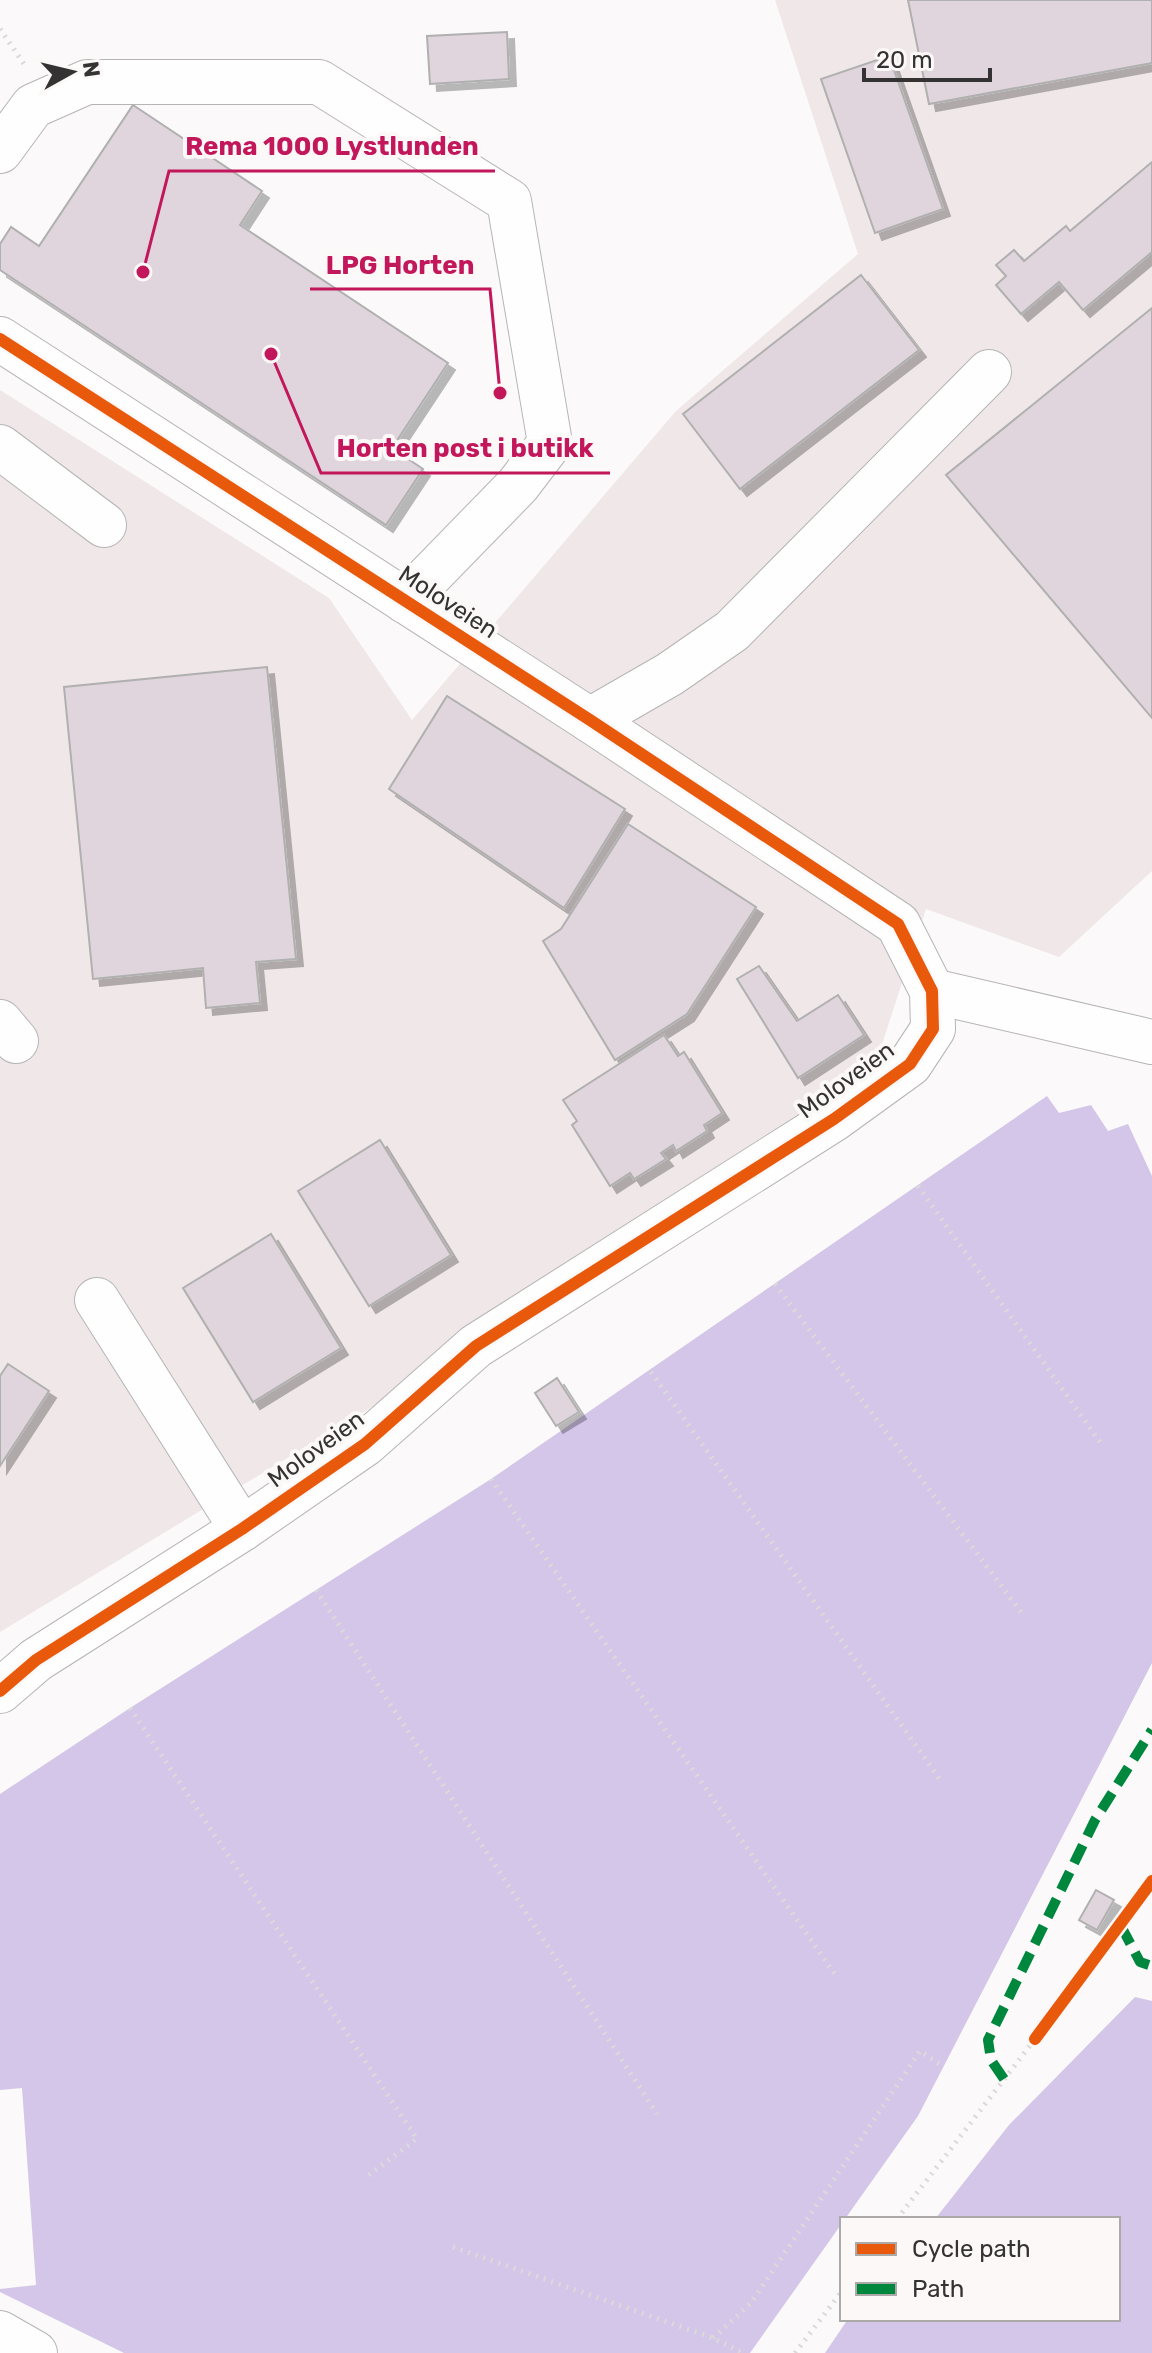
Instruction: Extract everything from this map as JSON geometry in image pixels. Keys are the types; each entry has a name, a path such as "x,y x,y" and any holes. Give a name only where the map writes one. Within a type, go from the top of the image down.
{"street":[{"path":"11,123 87,82 319,82 509,201 550,443 518,485 405,601"},
{"name":"Moloveien","path":"0,339 590,720 898,924 932,991 933,1029 910,1064 834,1119 476,1346 365,1444 242,1529 36,1660 0,1691"},
{"path":"590,720 670,674 732,631 989,372"},
{"path":"0,447 104,525"},
{"path":"932,991 1152,1042"},
{"path":"97,1300 242,1529"},
{"path":"0,2333 35,2353"}],"path":[{"path":"918,1186 1100,1442"},
{"path":"775,1284 1021,1612"},
{"path":"651,1372 941,1781"},
{"path":"491,1479 836,1976"},
{"path":"316,1590 657,2114"},
{"path":"130,1708 417,2139 366,2177"},
{"path":"899,2217 1044,2026"},
{"path":"713,2338 751,2303 920,2051 944,2067"},
{"path":"453,2247 713,2338 743,2353"},
{"path":"795,2353 840,2294"}],"shaded area":[{"path":"775,0 1152,0 1152,871 1059,957 926,909 872,1075 552,1298 0,1632 0,390 329,598 412,720 676,411 858,254"},
{"path":"1047,1096 1059,1113 1091,1105 1108,1131 1128,1124 1152,1176 1152,1663 918,2116 846,2217 840,2217 840,2226 750,2353 124,2353 0,2292 0,1794 491,1479"},
{"path":"1135,1997 1152,2001 1152,2353 825,2353 847,2321 1120,2321 1120,2217 937,2217 1009,2125"}],"pier":[{"path":"22,2088 36,2285 0,2289 0,2090"}],"building":[{"path":"908,0 1152,0 1152,63 929,104"},
{"path":"507,32 509,79 430,84 427,36"},
{"path":"889,56 943,209 875,233 821,79"},
{"path":"133,105 262,191 240,225 448,363 392,448 423,469 386,525 0,270 0,244 11,227 39,246"},
{"path":"1152,162 1152,252 1083,310 1059,282 1021,314 996,285 1006,276 996,265 1014,250 1024,261 1066,226 1070,231"},
{"path":"861,275 919,350 740,489 683,414"},
{"path":"1152,308 1152,718 946,475"},
{"path":"267,667 296,959 256,962 260,1003 206,1008 203,968 93,979 64,687"},
{"path":"447,696 625,809 564,908 389,789"},
{"path":"628,824 756,907 687,1014 615,1060 543,941 561,929"},
{"path":"759,966 797,1021 838,995 864,1035 798,1078 737,979"},
{"path":"664,1035 678,1056 684,1052 722,1113 704,1125 707,1131 676,1151 673,1145 661,1153 666,1159 634,1179 630,1173 610,1186 572,1125 577,1121 563,1100"},
{"path":"380,1140 451,1255 369,1306 298,1191"},
{"path":"271,1234 341,1348 253,1402 183,1288"},
{"path":"8,1364 49,1391 0,1466 0,1376"},
{"path":"557,1378 579,1412 556,1426 535,1393"},
{"path":"1096,1890 1114,1900 1097,1930 1079,1920"}],"marked path":[{"path":"1004,2079 991,2060 988,2040 1095,1820 1152,1730"},
{"path":"1121,1926 1140,1962 1152,1966"}],"cycle path":[{"path":"0,339 590,720 898,924 932,991 933,1029 910,1064 834,1119 476,1346 365,1444 242,1529 36,1660 0,1691"},
{"path":"1035,2039 1152,1881"}],"place":[{"name":"Rema 1000 Lystlunden","path":"143,272"},
{"name":"Horten post i butikk","path":"271,354"},
{"name":"LPG Horten","path":"500,393"}]}
